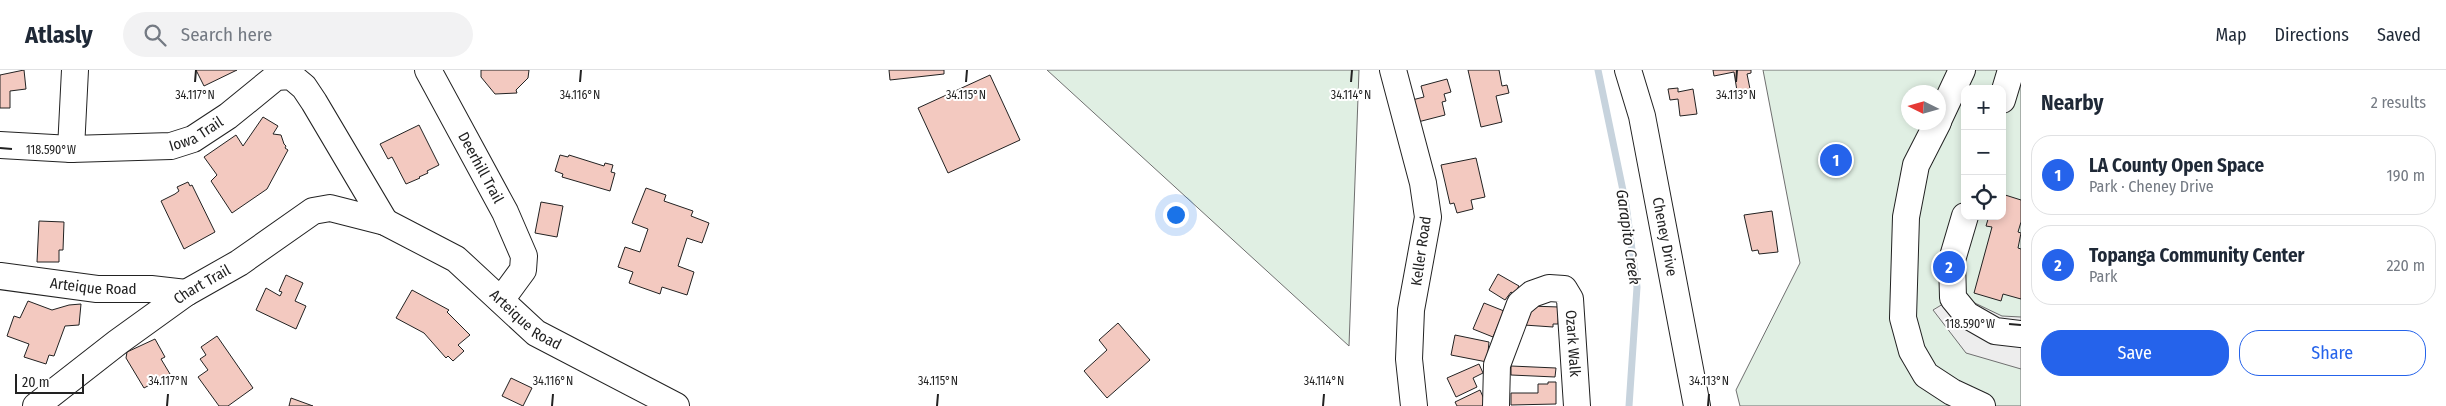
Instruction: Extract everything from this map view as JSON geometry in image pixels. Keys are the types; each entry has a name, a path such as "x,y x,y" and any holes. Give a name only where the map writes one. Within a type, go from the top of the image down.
{"street":[{"path":"70,149 75,70"},
{"name":"Deerhill Trail","path":"428,70 505,212 524,256 523,270 501,300"},
{"name":"Keller Road","path":"1393,70 1421,175 1428,217 1412,310 1409,359 1414,406"},
{"name":"Cheney Drive","path":"1628,70 1642,116 1698,406"},
{"path":"1946,105 1962,70"},
{"path":"2006,87 2011,70"},
{"name":"Iowa Trail","path":"0,145 70,149 171,146 193,139 228,116 276,77 292,76 314,102 385,222"},
{"path":"1934,130 1916,165 1906,217 1903,318 1912,352 1926,375 1952,392 1982,406"},
{"name":"Chart Trail","path":"36,406 118,342 186,293 238,263 313,211 330,208 385,222"},
{"path":"1964,220 1952,260 1953,298 1967,315 1995,331 2021,334"},
{"name":"Arteique Road","path":"385,222 456,259 536,333 676,406"},
{"name":"Arteique Road","path":"0,276 97,289 151,289 186,293"},
{"name":"Ozark Walk","path":"1496,406 1497,365 1520,304 1532,294 1549,288 1564,289 1570,300 1576,406"}],"green space":[{"path":"1047,70 1359,70 1349,346"},
{"path":"1763,70 2021,70 2021,406 1740,406 1736,390 1800,263"}],"shaded area":[{"path":"1958,295 2002,316 2021,317 2021,369 1966,353 1933,310"}],"building":[{"path":"24,70 26,89 10,91 10,108 0,108 0,75"},
{"path":"196,70 237,70 204,86"},
{"path":"481,70 529,70 528,78 516,90 517,93 495,94 481,77"},
{"path":"889,70 944,70 944,74 890,80"},
{"path":"1468,70 1499,70 1502,86 1507,85 1509,93 1496,96 1502,122 1481,127"},
{"path":"1713,70 1751,70 1751,73 1747,74 1750,89 1737,91 1734,72 1714,76"},
{"path":"990,75 1020,140 948,173 918,108"},
{"path":"1447,79 1451,92 1444,94 1446,101 1442,102 1445,115 1414,123 1408,101 1424,97 1421,86"},
{"path":"1678,88 1678,92 1693,89 1697,114 1680,116 1678,99 1670,100 1668,89"},
{"path":"263,117 278,126 273,134 281,135 286,146 285,148 288,150 267,189 232,213 211,181 217,175 204,157 236,135 243,146"},
{"path":"419,125 439,165 427,171 428,173 420,178 406,184 392,157 388,159 380,144"},
{"path":"560,155 568,157 569,155 604,166 605,163 613,165 611,172 615,173 610,191 562,177 563,174 555,171"},
{"path":"1476,158 1485,197 1471,200 1473,209 1457,213 1454,203 1450,204 1441,165"},
{"path":"188,182 190,186 192,185 215,232 184,249 161,201 175,194 179,191 177,187"},
{"path":"646,188 666,195 664,201 693,211 691,216 709,223 702,243 687,238 678,266 694,272 687,295 662,287 660,294 629,283 633,272 618,267 625,247 640,252 648,229 632,223"},
{"path":"2006,195 2021,200 2021,222 2018,232 2021,233 2018,248 2021,249 2021,299 2003,294 2001,301 1974,293 1992,227 1986,226 1988,220 2006,220"},
{"path":"541,202 563,206 557,237 535,233"},
{"path":"1772,211 1778,252 1759,254 1758,250 1752,251 1744,215"},
{"path":"39,221 64,222 63,250 59,250 59,262 37,262"},
{"path":"1498,274 1519,286 1514,294 1511,292 1505,300 1489,290"},
{"path":"286,275 303,283 295,301 306,306 296,329 256,310 266,288 280,296 282,292 279,291"},
{"path":"412,290 449,310 447,312 470,335 458,345 464,351 453,361 448,356 446,358 424,333 396,318"},
{"path":"28,301 52,310 81,304 79,325 65,326 54,356 49,355 46,364 24,357 29,344 7,336 14,316 20,318"},
{"path":"1484,303 1504,311 1493,337 1473,329"},
{"path":"1530,306 1559,307 1558,324 1553,324 1553,327 1524,325"},
{"path":"1118,323 1150,360 1107,398 1084,371 1107,350 1099,340"},
{"path":"1455,335 1489,342 1487,362 1451,355"},
{"path":"217,336 253,388 228,406 219,406 198,377 208,370 200,359 206,355 201,347"},
{"path":"155,339 165,357 161,359 170,374 144,388 126,358 127,352"},
{"path":"1479,364 1483,373 1473,378 1477,387 1456,397 1447,378"},
{"path":"1511,366 1556,368 1555,377 1511,375"},
{"path":"511,378 532,388 523,406 502,396"},
{"path":"1548,382 1556,382 1556,404 1511,405 1511,393 1538,393 1538,384 1548,384"},
{"path":"1480,390 1487,406 1457,406 1455,402"},
{"path":"291,398 313,406 289,406"}],"waterway":[{"name":"Garapito Creek","path":"1598,70 1626,205 1637,287 1629,406"}],"place":[{"name":"LA County Open Space","path":"1836,160"},
{"name":"Topanga Community Center","path":"1949,267"}]}
